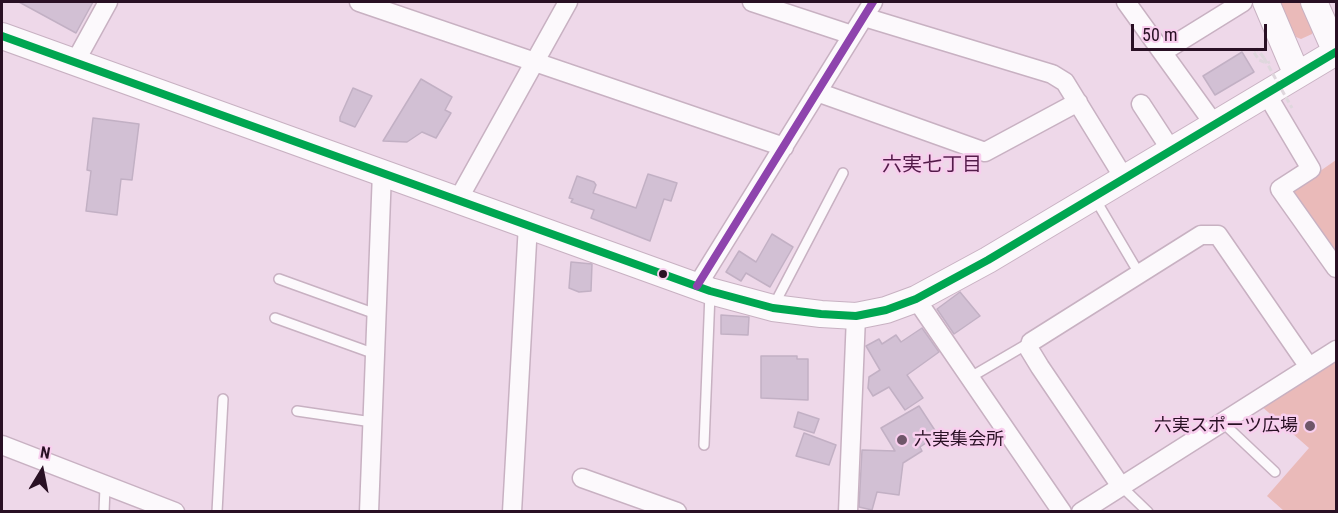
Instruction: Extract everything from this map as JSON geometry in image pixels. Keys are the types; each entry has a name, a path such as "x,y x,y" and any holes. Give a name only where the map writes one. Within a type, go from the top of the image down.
{"main road":[{"path":"1266,2 1297,75"},
{"path":"2,36 459,198 704,288 772,308 856,315 886,310 916,299 1336,52 1314,2"}],"street":[{"path":"75,62 108,2"},
{"path":"359,2 784,147"},
{"path":"459,198 568,2"},
{"path":"753,2 852,35"},
{"path":"1126,2 1164,51 1214,124"},
{"path":"1164,51 1243,2"},
{"path":"704,288 784,147 869,9 1052,74 1065,82 1124,178"},
{"path":"817,92 985,152 1078,102"},
{"path":"1266,93 1311,169 1280,189 1336,268"},
{"path":"1141,104 1171,150"},
{"path":"369,512 382,172"},
{"path":"512,512 528,225"},
{"path":"1120,485 1040,367 1029,349 1031,342 1201,235 1218,235 1309,367"},
{"path":"916,299 1062,512"},
{"path":"848,512 856,315"},
{"path":"1081,512 1120,485 1336,350"},
{"path":"2,445 105,487 175,512"},
{"path":"582,478 629,504 677,512"}],"lane":[{"path":"772,308 843,173"},
{"path":"1094,196 1140,275"},
{"path":"279,279 376,315"},
{"path":"704,288 704,445"},
{"path":"276,318 375,354"},
{"path":"969,378 1031,342"},
{"path":"217,512 223,399"},
{"path":"297,411 372,422"},
{"path":"1221,421 1275,472"},
{"path":"1120,485 1148,512"},
{"path":"104,512 105,487"}],"path":[{"path":"1266,63 1253,51 1257,49 1264,58 1292,108"}],"shaded area":[{"path":"1278,2 1304,2 1314,28 1312,34 1301,39 1296,37"},
{"path":"1336,160 1336,256 1290,192"},
{"name":"六実スポーツ広場","path":"1336,358 1336,511 1284,511 1267,496 1309,448 1260,405"}],"building":[{"path":"19,2 93,2 76,33"},
{"path":"1242,52 1254,72 1215,95 1203,76"},
{"path":"421,79 452,97 445,110 451,113 436,138 422,132 407,142 383,141"},
{"path":"353,88 372,96 355,127 340,121"},
{"path":"93,118 139,124 132,180 121,179 117,215 86,211 91,171 87,170"},
{"path":"648,174 677,183 671,201 664,199 650,241 591,218 594,210 571,202 573,199 569,198 577,176 594,182 596,185 593,193 636,208"},
{"path":"772,234 793,247 770,287 746,273 741,281 726,272 739,251 756,262"},
{"path":"571,262 592,264 591,291 579,292 569,288"},
{"path":"960,292 980,316 954,334 937,309"},
{"path":"721,315 749,317 748,335 721,334"},
{"path":"922,328 939,352 907,375 923,398 905,410 889,387 873,396 868,388 869,377 880,370 866,346 879,339 882,344 896,335 901,342"},
{"path":"761,356 797,356 797,359 808,359 808,400 761,398"},
{"path":"919,406 938,435 920,447 922,451 903,463 899,495 877,492 872,510 859,507 862,450 895,451 881,428"},
{"path":"798,412 819,419 814,433 794,427"},
{"path":"804,433 836,445 829,465 796,456"}],"transit line":[{"path":"697,286 873,2"},
{"path":"2,36 710,291 773,308 856,316 886,310 916,299 988,260 1336,52"}],"place":[{"name":"六実スポーツ広場","path":"1310,426"},
{"name":"六実集会所","path":"902,440"}],"district":[{"name":"六実七丁目","path":"932,166"}]}
